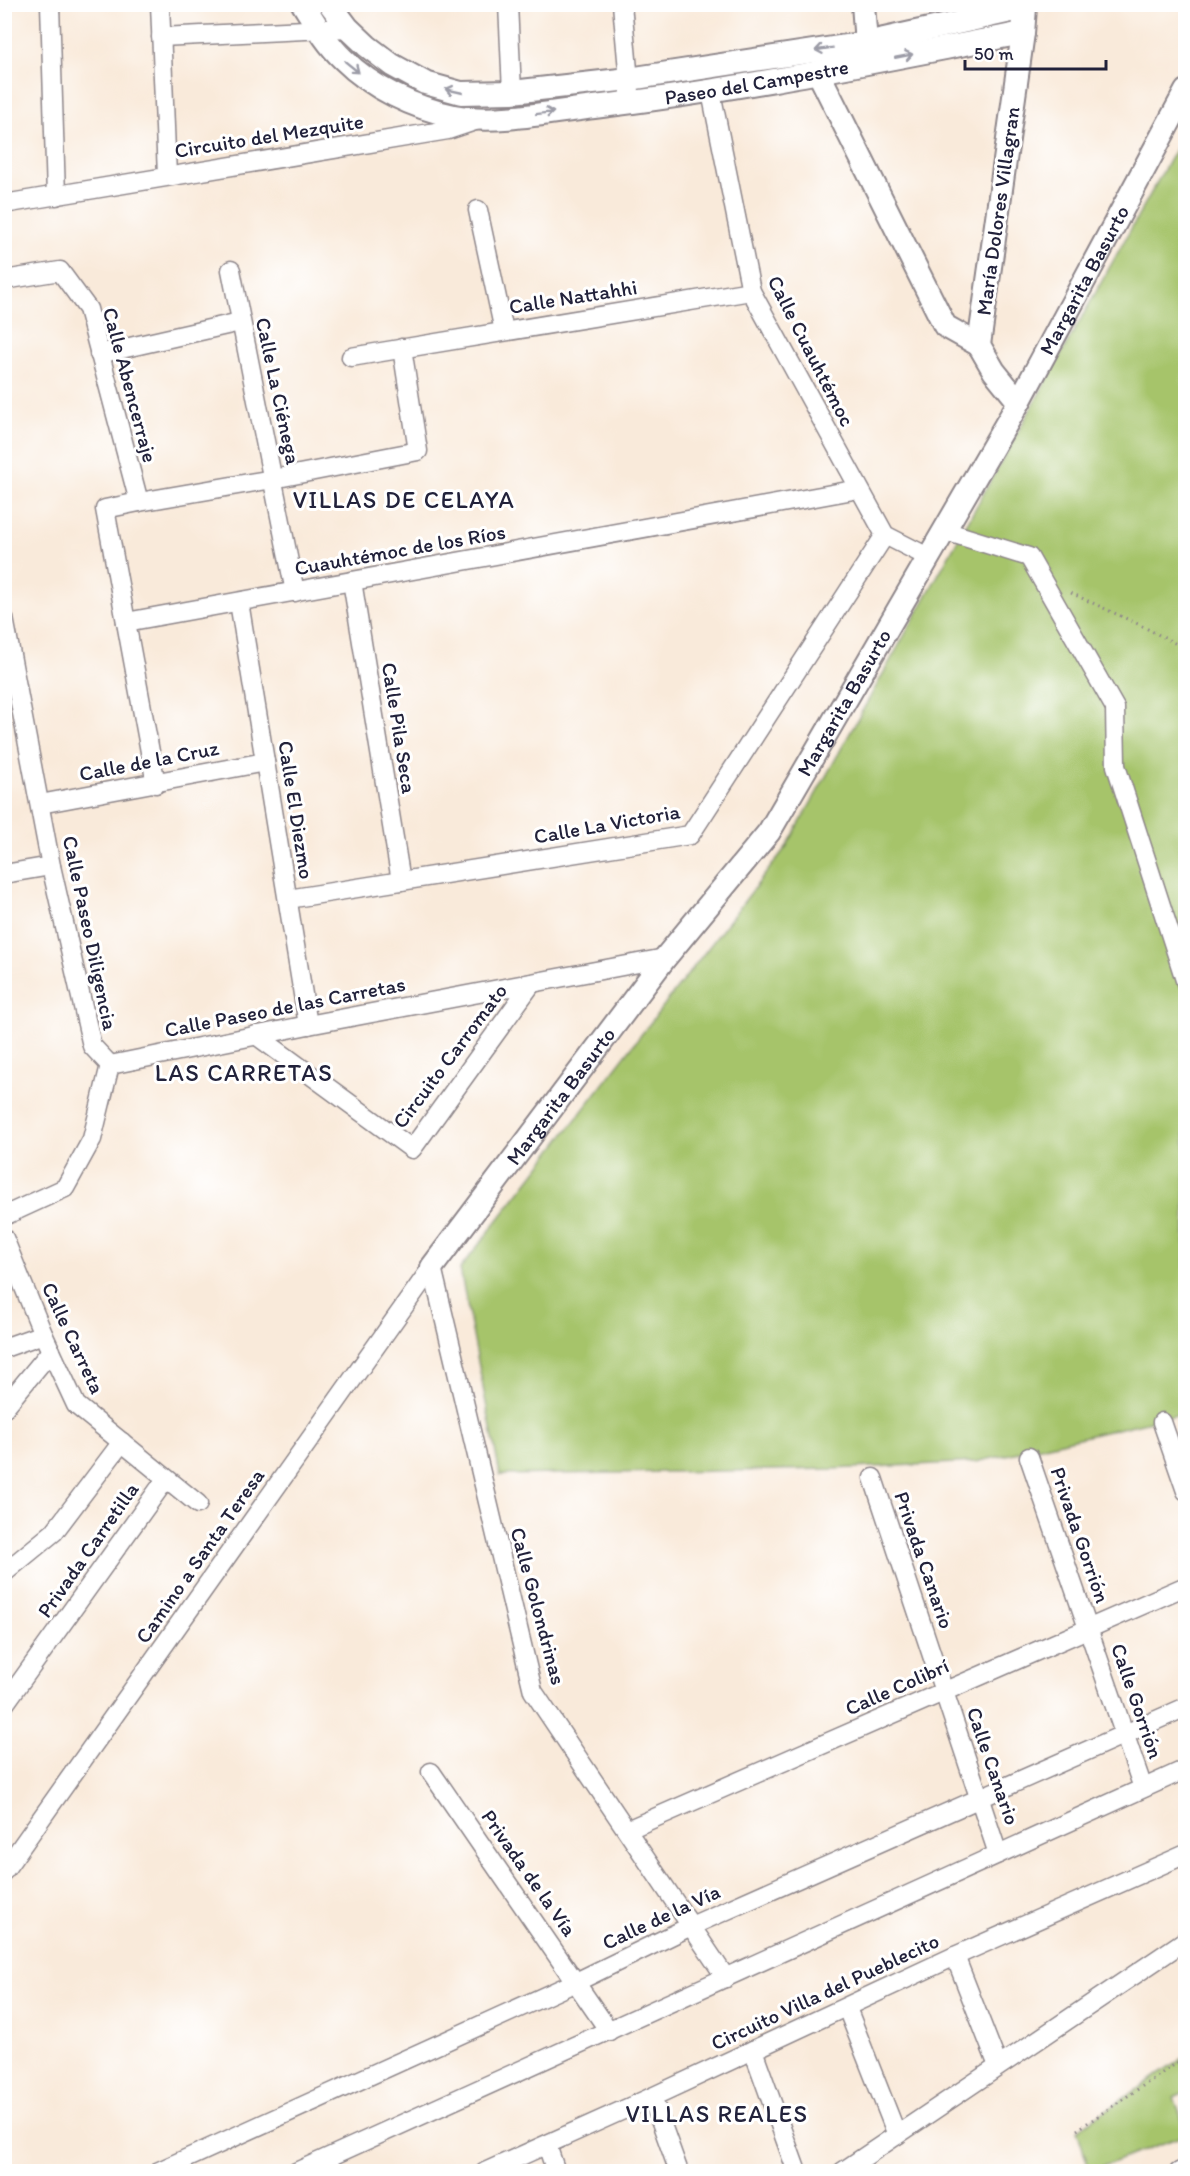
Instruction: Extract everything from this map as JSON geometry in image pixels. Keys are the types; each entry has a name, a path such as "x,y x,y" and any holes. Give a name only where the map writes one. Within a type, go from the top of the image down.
{"street":[{"path":"50,4 56,196"},
{"path":"160,4 167,176"},
{"name":"Paseo del Campestre","path":"303,4 342,59 377,87 415,105 456,116 487,117 512,117 631,103 711,92 818,72 867,53 1025,6"},
{"name":"Paseo del Campestre","path":"330,4 348,28 392,65 425,83 461,93 512,92 867,53 1023,33"},
{"path":"508,4 512,92"},
{"path":"621,4 631,103"},
{"path":"863,4 867,53"},
{"name":"María Dolores Villagran","path":"1019,402 994,371 979,345 1025,6"},
{"path":"161,37 348,28"},
{"path":"818,72 945,326 979,345"},
{"name":"Margarita Basurto","path":"432,1267 665,958 769,832 1019,402 1185,91"},
{"name":"Calle Cuauhtémoc","path":"711,92 751,291 885,535"},
{"name":"Circuito del Mezquite","path":"10,203 448,130 487,117"},
{"path":"478,210 504,331"},
{"name":"Calle La Ciénega","path":"231,270 295,592"},
{"name":"Calle Abencerraje","path":"4,280 60,271 88,309 139,501"},
{"name":"Calle Nattahhi","path":"351,357 751,291"},
{"path":"99,354 240,322"},
{"path":"156,783 105,509 418,451 402,348"},
{"name":"Cuauhtémoc de los Ríos","path":"126,622 859,489"},
{"path":"945,531 1029,557 1115,708 1116,766 1185,983"},
{"path":"885,535 930,558"},
{"name":"Calle La Victoria","path":"288,899 690,835 885,535"},
{"name":"Calle Pila Seca","path":"352,581 401,881"},
{"name":"Calle El Diezmo","path":"239,602 308,1024"},
{"name":"Calle Paseo Diligencia","path":"4,618 51,866 92,1046 110,1065"},
{"name":"Calle de la Cruz","path":"40,804 265,762"},
{"path":"4,874 51,866"},
{"name":"Calle Paseo de las Carretas","path":"110,1065 308,1024 665,958"},
{"name":"Circuito Carromato","path":"256,1035 412,1149 532,983"},
{"path":"4,1216 65,1188 92,1139 110,1065"},
{"name":"Calle Carreta","path":"4,1238 43,1334 76,1405 198,1504"},
{"name":"Calle Golondrinas","path":"432,1267 533,1691 726,1978"},
{"name":"Camino a Santa Teresa","path":"4,1871 432,1267"},
{"path":"4,1348 43,1334"},
{"path":"4,1408 51,1351"},
{"path":"1162,1422 1185,1491"},
{"path":"4,1573 54,1532 122,1442"},
{"name":"Privada Gorrión","path":"1029,1457 1089,1628"},
{"name":"Privada Canario","path":"873,1478 944,1691"},
{"name":"Privada Carretilla","path":"4,1706 166,1479"},
{"name":"Calle Colibrí","path":"627,1830 1185,1586"},
{"name":"Calle Gorrión","path":"1089,1628 1143,1788"},
{"name":"Calle Canario","path":"944,1691 998,1854"},
{"name":"Calle de la Vía","path":"157,2172 576,1982 691,1926 1185,1707"},
{"path":"296,2172 1185,1769"},
{"name":"Privada de la Vía","path":"431,1772 609,2031"},
{"name":"Circuito Villa del Pueblecito","path":"485,2172 847,2008 955,1956 1185,1854"},
{"path":"842,2172 1185,1940"},
{"path":"955,1956 998,2066"},
{"path":"847,2008 897,2134"},
{"path":"753,2050 797,2172"},
{"path":"652,2097 679,2172"},
{"path":"547,2145 556,2172"},
{"path":"1179,2172 1185,2169"}],"path":[{"path":"1042,580 1138,624 1185,649"},
{"path":"1077,2130 1185,2057"}],"green space":[{"path":"1185,132 1185,1413 976,1462 832,1469 500,1475 460,1269 787,846"},
{"path":"1185,2057 1185,2092 1174,2097 1185,2128 1185,2135 1090,2171 1077,2130"}],"district":[{"name":"VILLAS DE CELAYA","path":"404,500"},
{"name":"LAS CARRETAS","path":"244,1073"},
{"name":"VILLAS REALES","path":"717,2114"}]}
